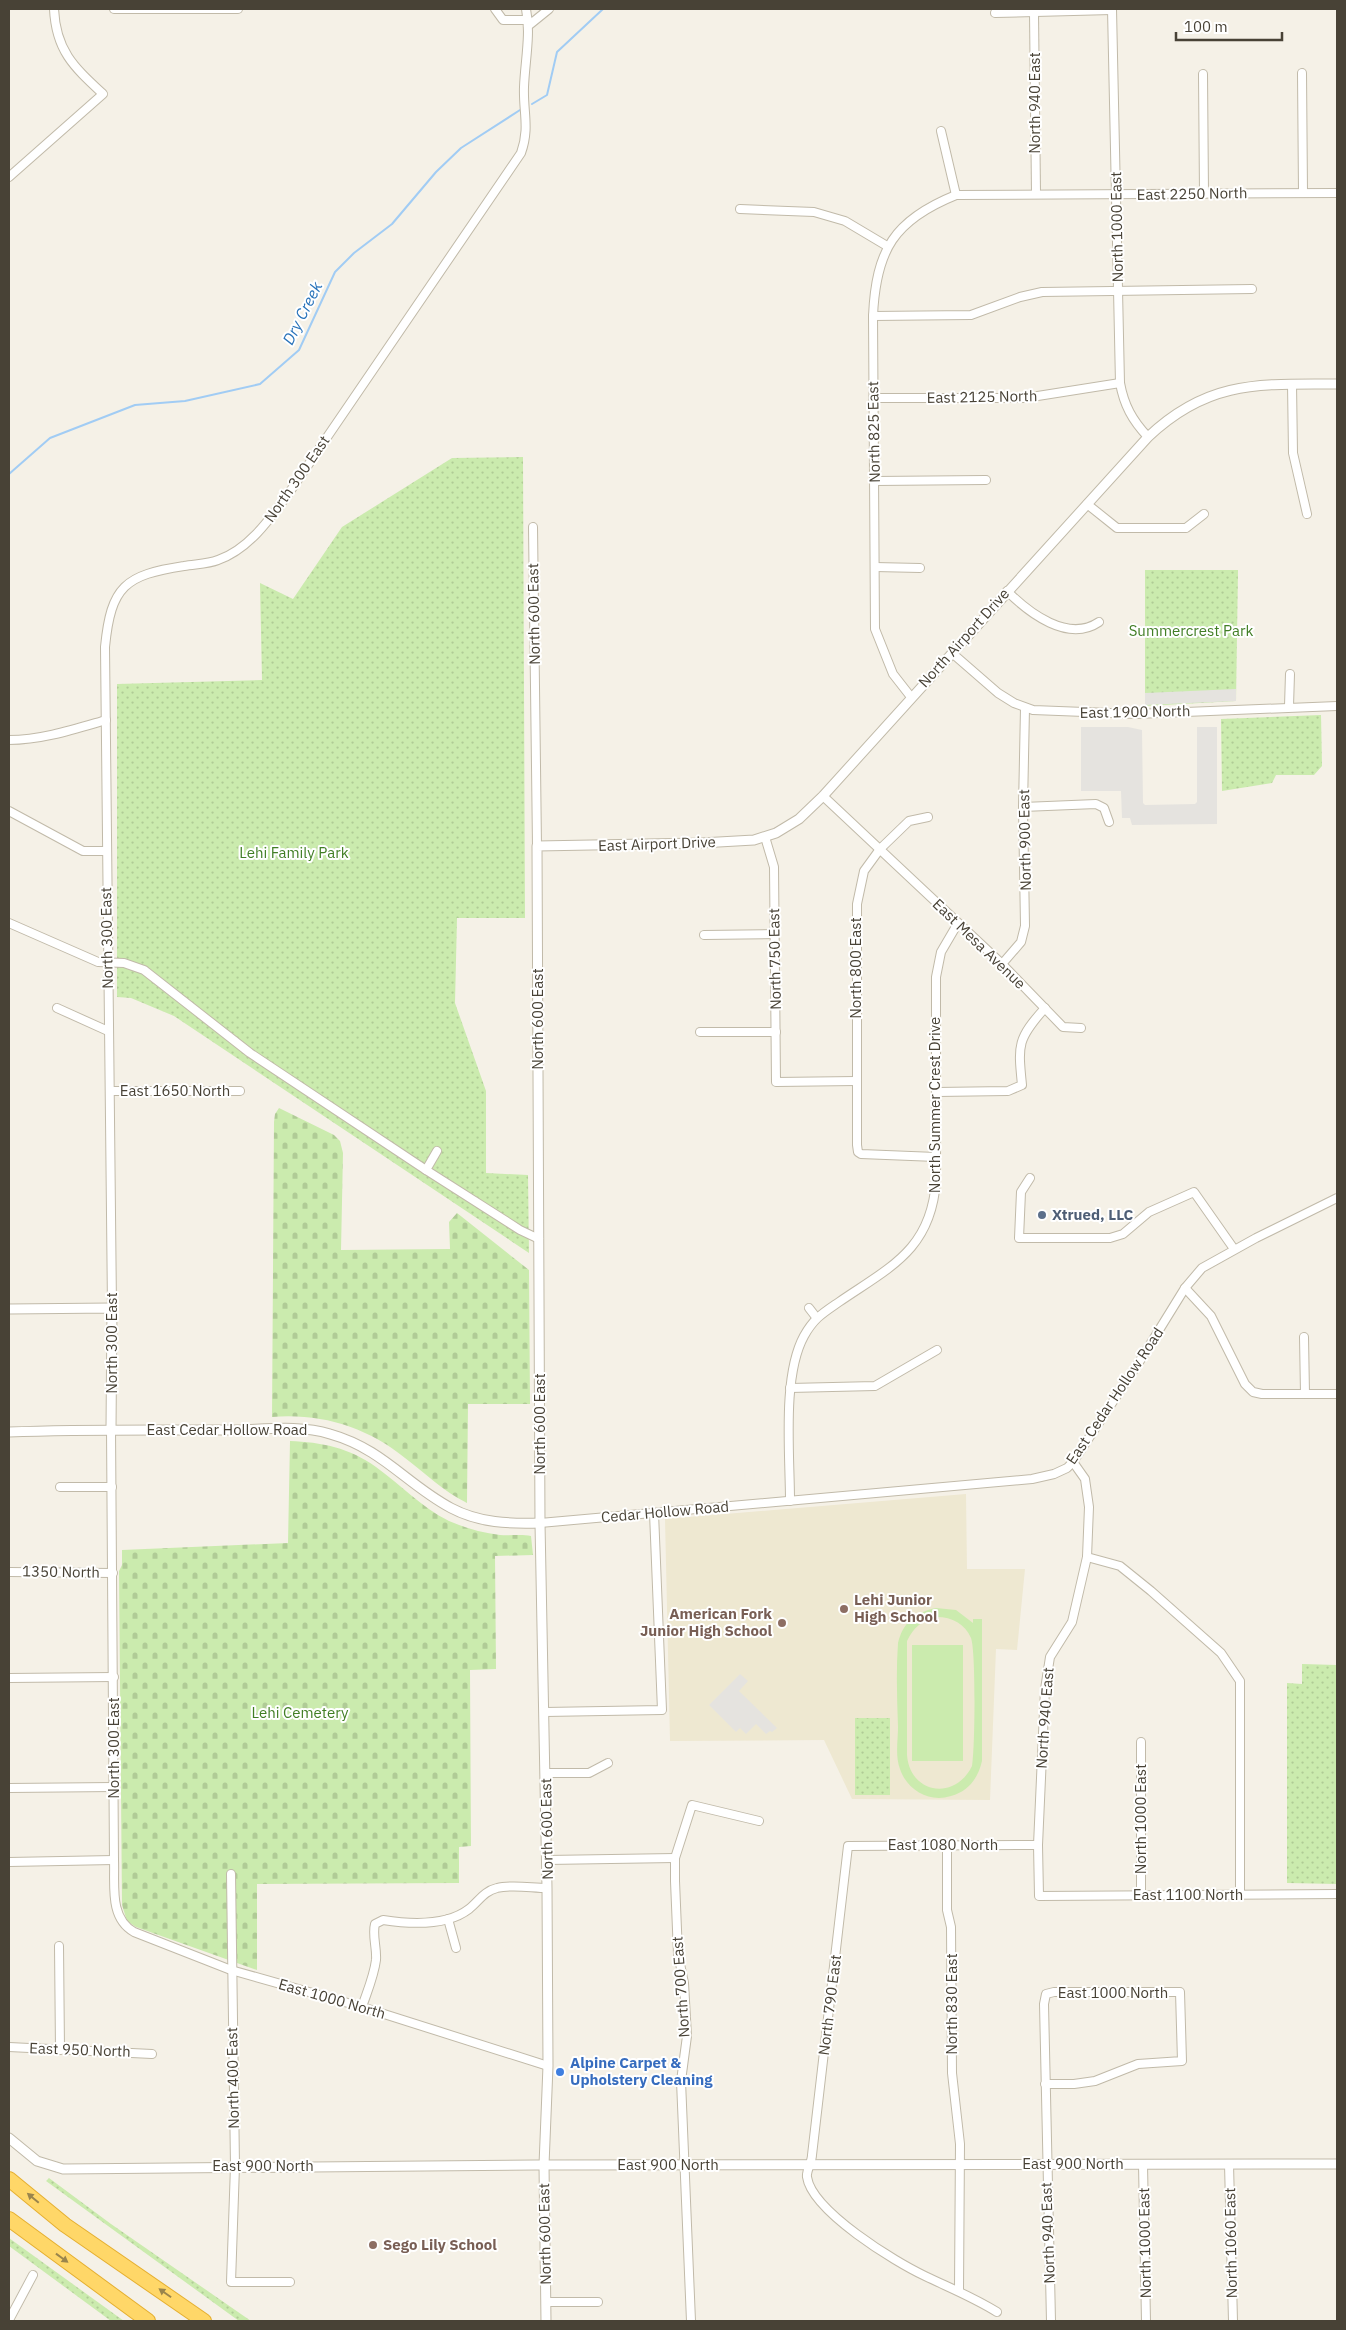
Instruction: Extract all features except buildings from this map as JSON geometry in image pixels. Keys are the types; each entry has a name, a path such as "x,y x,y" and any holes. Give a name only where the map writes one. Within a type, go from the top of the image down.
{"highway":[{"path":"9,2179 65,2225 204,2321"},
{"path":"9,2219 148,2321"}],"street":[{"path":"9,177 103,94 78,71 64,52 55,25 54,9"},
{"path":"114,9 238,9"},
{"path":"495,9 503,20 528,23 549,9"},
{"path":"526,9 528,23"},
{"path":"995,13 1112,9"},
{"name":"North 1000 East","path":"1112,9 1118,195 1120,383 1123,400 1130,415 1148,437"},
{"name":"North 940 East","path":"1034,13 1036,194"},
{"name":"North 300 East","path":"121,1922 115,1904 114,1860 112,1308 107,962 107,627 119,593 136,578 156,570 218,560 234,551 266,524 521,153 527,134 524,89 528,23"},
{"path":"1302,73 1303,193"},
{"path":"1203,74 1204,194"},
{"path":"941,131 956,195"},
{"name":"East 2250 North","path":"956,195 1337,193"},
{"name":"North 825 East","path":"912,696 893,674 875,630 873,316 875,282 887,246 910,221 933,204 956,195"},
{"path":"740,208 814,212 846,221 887,246"},
{"path":"873,316 971,315 1029,294 1252,290"},
{"name":"East 2125 North","path":"873,398 1025,398 1120,383"},
{"path":"1292,384 1293,453 1307,514"},
{"path":"1148,437 1174,415 1202,399 1222,391 1247,386 1337,384"},
{"name":"North Airport Drive","path":"776,833 799,819 823,796 1148,437"},
{"path":"875,481 986,480"},
{"path":"1087,504 1117,528 1186,528 1204,514"},
{"name":"North 600 East","path":"533,527 537,846 540,1523 548,1888 548,2066 544,2165 546,2321"},
{"path":"875,567 920,568"},
{"path":"1007,591 1031,612 1057,625 1090,628 1100,622"},
{"name":"East 1900 North","path":"952,653 998,693 1026,708 1049,712 1136,714 1290,706 1337,706"},
{"path":"1290,674 1290,706"},
{"name":"North 900 East","path":"1002,964 1021,942 1026,926 1023,807 1026,708"},
{"path":"9,740 23,740 57,733 106,720"},
{"name":"East Mesa Avenue","path":"823,796 1002,964 1063,1027 1081,1028"},
{"path":"1023,807 1096,804 1104,808 1109,822"},
{"path":"9,811 83,851 107,851"},
{"name":"North 800 East","path":"928,817 909,821 880,849 864,872 856,904 856,1082 858,1152 861,1154 936,1156"},
{"name":"East Airport Drive","path":"537,846 701,843 765,837 776,833"},
{"name":"North 750 East","path":"765,837 774,867 776,1082 856,1082"},
{"path":"9,923 98,962 124,963 144,970 258,1058 426,1170 520,1230 539,1239"},
{"name":"North Summer Crest Drive","path":"790,1501 790,1388 791,1374 798,1350 816,1317 906,1255 914,1246 926,1225 934,1203 937,1092 936,977 941,952 958,923"},
{"path":"704,935 776,934"},
{"path":"57,1008 108,1031"},
{"path":"937,1092 1008,1091 1022,1085 1020,1044 1030,1024 1045,1008"},
{"path":"700,1032 776,1032"},
{"name":"East 1650 North","path":"110,1091 240,1091"},
{"path":"426,1170 437,1151"},
{"path":"1030,1178 1021,1192 1019,1238 1110,1238 1123,1234 1149,1212 1194,1192 1234,1250"},
{"name":"East Cedar Hollow Road","path":"790,1501 1032,1479 1054,1474 1073,1462 1185,1288 1202,1268 1337,1198"},
{"path":"1185,1288 1211,1316 1245,1384 1252,1392 1260,1394 1337,1394"},
{"path":"9,1309 112,1308"},
{"path":"809,1308 816,1317"},
{"path":"1304,1337 1305,1394"},
{"path":"790,1388 868,1387 893,1377 938,1350"},
{"name":"East Cedar Hollow Road","path":"9,1432 112,1429 313,1430 361,1445 383,1458 430,1496 453,1509 494,1522 540,1523"},
{"name":"North 940 East","path":"1039,1896 1038,1845 1045,1689 1050,1657 1072,1622 1087,1557 1089,1507 1085,1479 1073,1462"},
{"path":"60,1487 112,1487"},
{"name":"Cedar Hollow Road","path":"540,1523 790,1501"},
{"path":"545,1712 662,1710 654,1513"},
{"path":"1087,1557 1120,1566 1151,1591 1221,1653 1240,1681 1240,1895"},
{"name":"1350 North","path":"9,1572 113,1572"},
{"path":"9,1678 114,1677"},
{"name":"North 1000 East","path":"1141,1742 1141,1895"},
{"path":"546,1773 589,1773 608,1763"},
{"path":"9,1788 114,1787"},
{"name":"North 700 East","path":"691,2321 682,2081 687,2036 684,1983 678,1954 675,1858 692,1805 759,1821"},
{"name":"North 830 East","path":"947,1844 947,1910 951,1927 952,2073 959,2122 960,2290"},
{"name":"East 1080 North","path":"848,1846 1038,1845"},
{"name":"North 790 East","path":"848,1846 811,2164 807,2176 815,2196 831,2215 895,2260 925,2276 960,2290"},
{"path":"547,1860 675,1858"},
{"path":"9,1862 114,1860"},
{"name":"North 400 East","path":"231,1874 235,2166 231,2282 290,2282"},
{"path":"362,2007 376,1964 375,1924 383,1920 433,1921 448,1919 460,1915 481,1897 498,1888 548,1888"},
{"name":"East 1100 North","path":"1039,1896 1337,1894"},
{"path":"448,1919 456,1948"},
{"name":"East 1000 North","path":"121,1922 134,1932 232,1970 362,2007 548,2066"},
{"path":"60,1946 60,2050"},
{"name":"East 1000 North","path":"1045,2084 1074,2084 1095,2081 1138,2064 1182,2061 1180,1992 1054,1992 1046,1994"},
{"name":"North 940 East","path":"1046,1994 1044,2004 1046,2164 1051,2321"},
{"name":"East 950 North","path":"9,2047 152,2054"},
{"name":"East 900 North","path":"9,2138 38,2161 63,2169 235,2166 1337,2164"},
{"name":"North 1000 East","path":"1143,2164 1146,2321"},
{"name":"North 1060 East","path":"1229,2164 1232,2321"},
{"path":"9,2320 32,2275"},
{"path":"960,2290 997,2312"},
{"path":"546,2302 598,2302"}],"shaded area":[{"path":"1236,689 1236,701 1145,705 1145,693"},
{"path":"1081,727 1128,727 1142,730 1143,803 1145,805 1195,804 1197,802 1197,727 1217,727 1217,824 1132,825 1130,818 1122,818 1121,791 1081,791"},
{"name":"Lehi Junior High School","path":"966,1494 967,1569 1025,1569 1017,1650 996,1649 990,1800 852,1799 824,1740 670,1741 665,1519"},
{"path":"740,1674 748,1681 739,1691 777,1728 772,1732 770,1731 766,1734 756,1724 746,1734 740,1728 736,1732 709,1705"}],"green space":[{"name":"Lehi Family Park","path":"523,457 525,918 457,918 455,1003 486,1091 486,1173 528,1175 529,1253 174,1016 131,998 117,997 117,684 262,680 260,583 293,599 342,527 452,458"},
{"name":"Summercrest Park","path":"1145,570 1238,570 1236,701 1145,706"},
{"path":"1321,715 1322,766 1314,775 1276,775 1272,783 1222,791 1221,719"},
{"path":"279,1108 334,1135 340,1141 343,1153 341,1250 450,1249 449,1222 457,1213 529,1270 530,1404 468,1404 467,1503 442,1488 390,1447 359,1430 343,1424 308,1417 272,1417 274,1122 275,1114"},
{"name":"Lehi Cemetery","path":"290,1441 335,1447 366,1460 420,1503 455,1524 494,1534 531,1536 533,1555 495,1556 496,1669 470,1670 471,1846 459,1847 459,1883 257,1884 257,1970 136,1927 127,1921 122,1905 119,1571 122,1565 122,1550 288,1543"},
{"path":"936,1608 956,1610 973,1623 973,1619 982,1619 982,1761 978,1773 968,1787 957,1794 943,1798 927,1796 913,1789 903,1776 898,1764 897,1753 898,1643 903,1629 911,1619","holes":["943,1617 962,1625 971,1638 974,1680 974,1741 972,1766 964,1777 955,1785 945,1788 934,1788 924,1785 916,1778 910,1768 907,1755 907,1641 923,1622"]},
{"path":"912,1645 963,1645 963,1761 912,1761"},
{"path":"1302,1664 1337,1665 1337,1884 1287,1883 1287,1683 1302,1684"},
{"path":"855,1718 890,1718 890,1795 855,1795"},
{"path":"49,2178 111,2224 251,2321 239,2321 46,2181"},
{"path":"9,2238 124,2321 111,2321 9,2246"}],"waterway":[{"name":"Dry Creek","path":"532,104 547,95 557,52 603,9"},
{"name":"Dry Creek","path":"9,474 50,438 135,405 185,401 260,384 299,350 335,272 354,253 392,224 436,172 461,148 520,110"}],"place":[{"name":"Xtrued, LLC","path":"1042,1215"},
{"name":"Lehi Junior High School","path":"844,1609"},
{"name":"American Fork Junior High School","path":"782,1623"},
{"name":"Alpine Carpet & Upholstery Cleaning","path":"560,2072"},
{"name":"Sego Lily School","path":"373,2245"}]}
